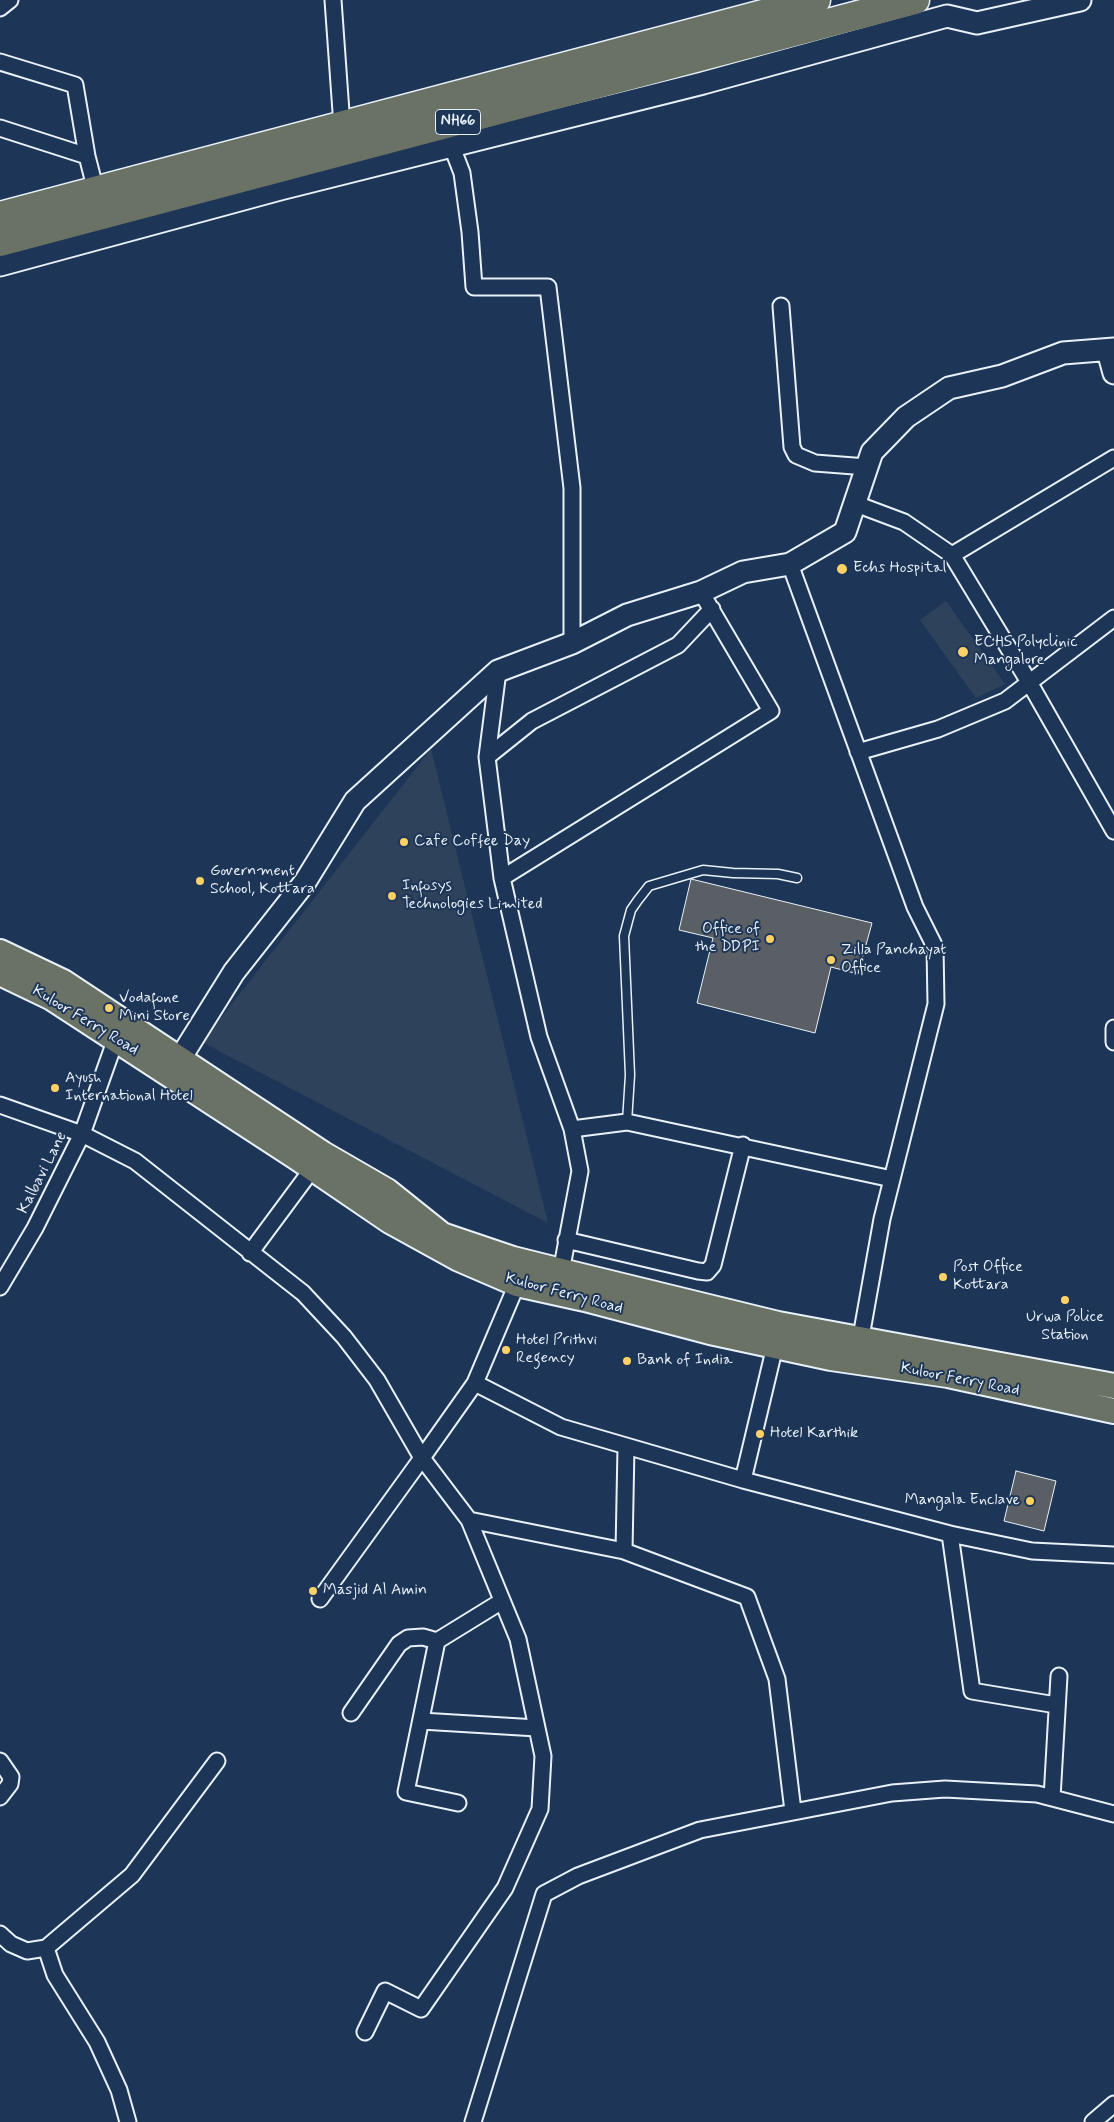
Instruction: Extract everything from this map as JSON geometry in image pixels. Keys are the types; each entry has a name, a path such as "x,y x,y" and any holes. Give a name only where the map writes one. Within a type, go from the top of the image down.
{"highway":[{"name":"NH66","path":"0,216 816,0"},
{"name":"NH66","path":"0,242 915,0"}],"main road":[{"name":"Kuloor Ferry Road","path":"0,952 63,982 119,1031"},
{"name":"Kuloor Ferry Road","path":"0,973 119,1031 387,1191 442,1235 561,1272 778,1324 858,1351 948,1375 1114,1411"},
{"name":"Kuloor Ferry Road","path":"175,1066 312,1168 390,1221 459,1259 517,1284 585,1299 710,1332 775,1346 858,1351 1114,1386"}],"street":[{"path":"0,8 10,0"},
{"path":"333,0 342,126"},
{"path":"0,265 280,189 703,83 947,16 977,23 1080,0"},
{"path":"0,62 75,84 87,156 96,191"},
{"path":"0,128 87,156"},
{"path":"452,147 462,173 470,232 474,287 548,288 572,488 572,643"},
{"path":"781,306 792,447 796,455 815,463 867,467"},
{"path":"488,756 532,721 678,645 706,600 743,572 790,564 845,532 872,452 906,417 949,388 1002,376 1064,352 1111,350 1114,374"},
{"path":"952,555 1114,458"},
{"path":"856,504 904,522 952,555 1108,808 1114,831"},
{"path":"790,564 915,907 935,947 936,1004 882,1219 858,1351"},
{"path":"175,1066 234,972 305,882 354,801 498,671 572,643 628,615 706,600"},
{"path":"502,878 771,711 706,600"},
{"path":"858,752 938,730 1005,701 1114,618"},
{"path":"498,671 488,756 502,878 539,1037 572,1129 580,1171 561,1272"},
{"path":"1114,1028 1114,1042"},
{"name":"Kalbavi Lane","path":"0,1287 35,1228 82,1134 119,1031"},
{"path":"0,1105 82,1134 135,1161 303,1293 344,1337 377,1380 422,1458 469,1520 518,1639 543,1756 540,1810 505,1888 421,2009 385,1991 365,2032"},
{"path":"572,1129 627,1122 743,1145 892,1179"},
{"path":"566,1240 707,1272 713,1266 743,1145"},
{"path":"250,1253 312,1168"},
{"path":"320,1599 475,1383 517,1284"},
{"path":"743,1480 775,1346"},
{"path":"475,1383 561,1427 743,1480 950,1534 1032,1551 1114,1555"},
{"path":"624,1551 626,1447"},
{"path":"469,1520 624,1551 747,1596 777,1679 793,1811"},
{"path":"950,1534 972,1691 1056,1706"},
{"path":"351,1713 399,1644 408,1638 422,1637 437,1641 502,1601"},
{"path":"437,1641 406,1792 458,1803"},
{"path":"1052,1798 1059,1676"},
{"path":"421,1721 537,1728"},
{"path":"0,1761 12,1777 10,1784 0,1797"},
{"path":"0,1934 11,1944 26,1951 46,1948 132,1875 217,1761"},
{"path":"474,2122 544,1894 578,1876 700,1830 892,1793 945,1788 1037,1794 1114,1814"},
{"path":"46,1948 55,1975 97,2042 118,2090 128,2122"},
{"path":"1093,2122 1114,2104"}],"lane":[{"path":"627,1122 630,1076 624,936 631,910 649,886 704,870 778,874 797,878"}],"shaded area":[{"name":"ECHS Polyclinic Mangalore","path":"946,601 1005,684 976,698 920,620"},
{"name":"Infosys Technologies Limited","path":"431,749 548,1223 202,1042"}],"building":[{"name":"Zilla Panchayat Office","path":"691,879 872,923 858,974 831,967 815,1033 697,1003 713,938 679,930"},
{"name":"Mangala Enclave","path":"1016,1471 1056,1481 1044,1531 1004,1521"}],"place":[{"name":"Echs Hospital","path":"842,569"},
{"name":"ECHS Polyclinic Mangalore","path":"963,652"},
{"name":"Cafe Coffee Day","path":"404,842"},
{"name":"Government School, Kottara","path":"200,881"},
{"name":"Infosys Technologies Limited","path":"392,896"},
{"name":"Office of the DDPI","path":"770,939"},
{"name":"Zilla Panchayat Office","path":"831,960"},
{"name":"Vodafone Mini Store","path":"109,1008"},
{"name":"Ayush International Hotel","path":"55,1088"},
{"name":"Post Office Kottara","path":"943,1277"},
{"name":"Urwa Police Station","path":"1065,1300"},
{"name":"Hotel Prithvi Regency","path":"506,1350"},
{"name":"Bank of India","path":"627,1361"},
{"name":"Hotel Karthik","path":"760,1434"},
{"name":"Mangala Enclave","path":"1030,1501"},
{"name":"Masjid Al Amin","path":"313,1591"}]}
